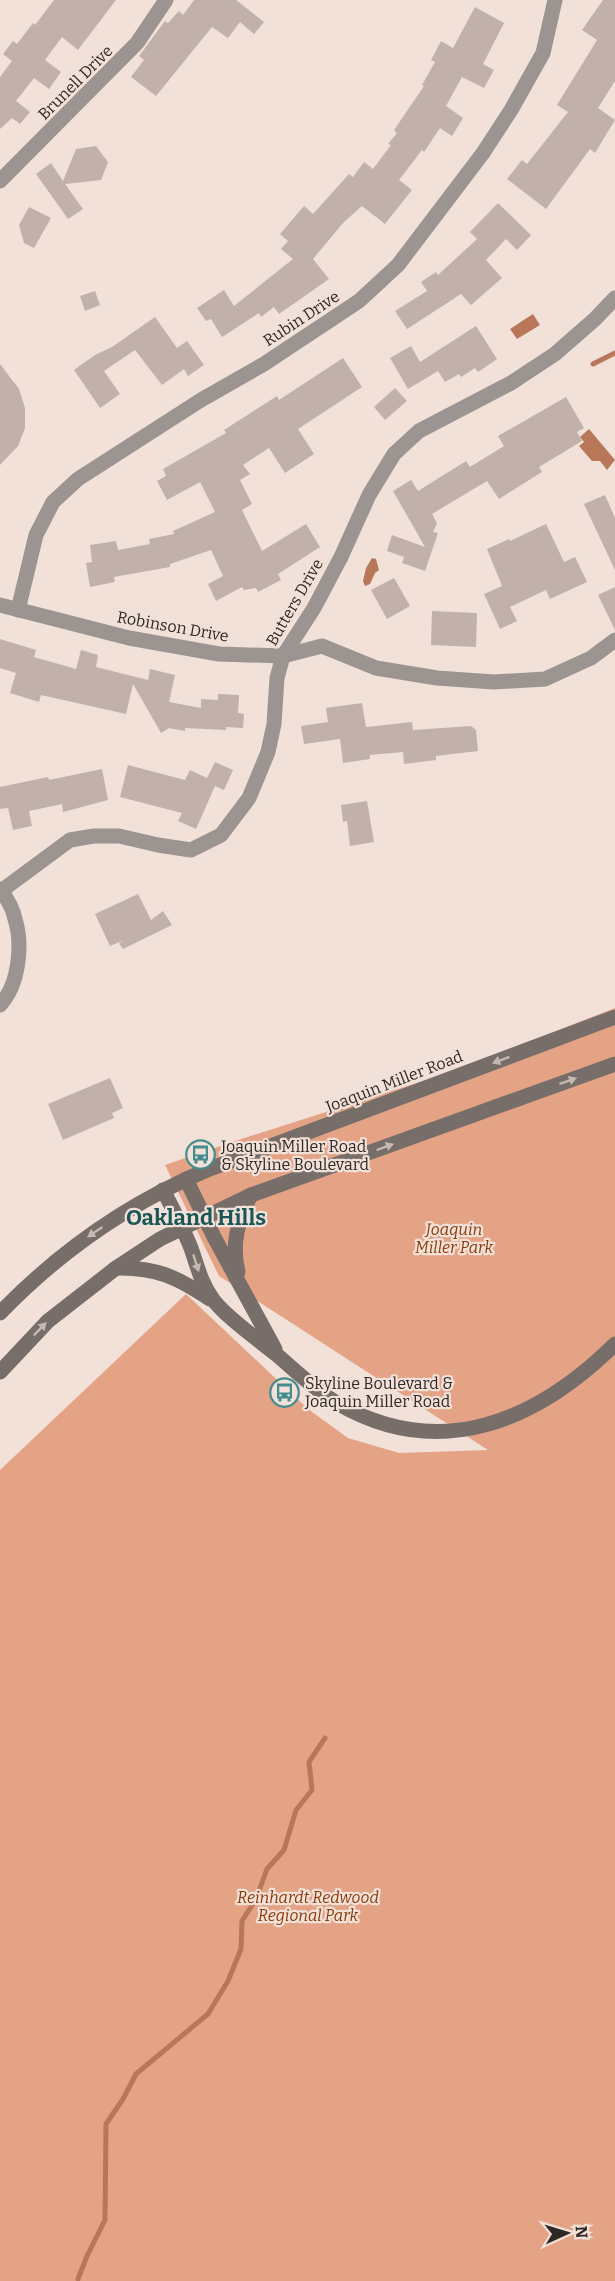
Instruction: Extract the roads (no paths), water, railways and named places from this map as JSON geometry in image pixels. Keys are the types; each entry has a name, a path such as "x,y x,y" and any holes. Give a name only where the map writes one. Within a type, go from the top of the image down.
{"main road":[{"name":"Joaquin Miller Road","path":"0,1313 31,1281 95,1232 186,1179 615,1017"},
{"path":"0,1372 48,1321 116,1269 182,1228 251,1195 615,1064"},
{"path":"186,1179 279,1357"},
{"path":"163,1191 182,1228 203,1283 213,1300"},
{"path":"241,1283 234,1248 236,1233 251,1195"},
{"path":"116,1269 132,1268 162,1272 175,1277 213,1300 298,1374 336,1402 382,1424 422,1430 462,1430 514,1417 555,1395 615,1344"}],"street":[{"name":"Brunell Drive","path":"0,181 137,44 166,0"},
{"name":"Rubin Drive","path":"18,610 36,535 53,502 78,479 201,400 264,364 359,301 398,265 483,153 511,110 543,52 555,0"},
{"name":"Butters Drive","path":"1,890 70,840 94,836 119,836 191,850 221,835 249,798 268,752 274,724 277,678 283,656 314,608 369,495 394,454 419,431 511,383 555,354 615,298"},
{"name":"Robinson Drive","path":"0,604 174,647 219,654 283,656 322,646 376,668 437,678 494,682 545,679 591,658 615,640"},
{"path":"0,1005 7,999 16,971 19,943 15,918 1,890"}],"waterway":[{"path":"593,364 615,353"},
{"path":"78,2279 105,2220 106,2124 136,2074 208,2014 228,1981 241,1949 242,1921 256,1899 267,1869 284,1850 296,1810 312,1790 309,1762 325,1738"}],"place":[{"name":"Joaquin Miller Road & Skyline Boulevard","path":"200,1155"},
{"name":"Skyline Boulevard & Joaquin Miller Road","path":"284,1392"}],"district":[{"name":"Oakland Hills","path":"196,1217"}],"park label":[{"name":"Joaquin Miller Park","path":"454,1238"},
{"name":"Reinhardt Redwood Regional Park","path":"308,1906"}]}
